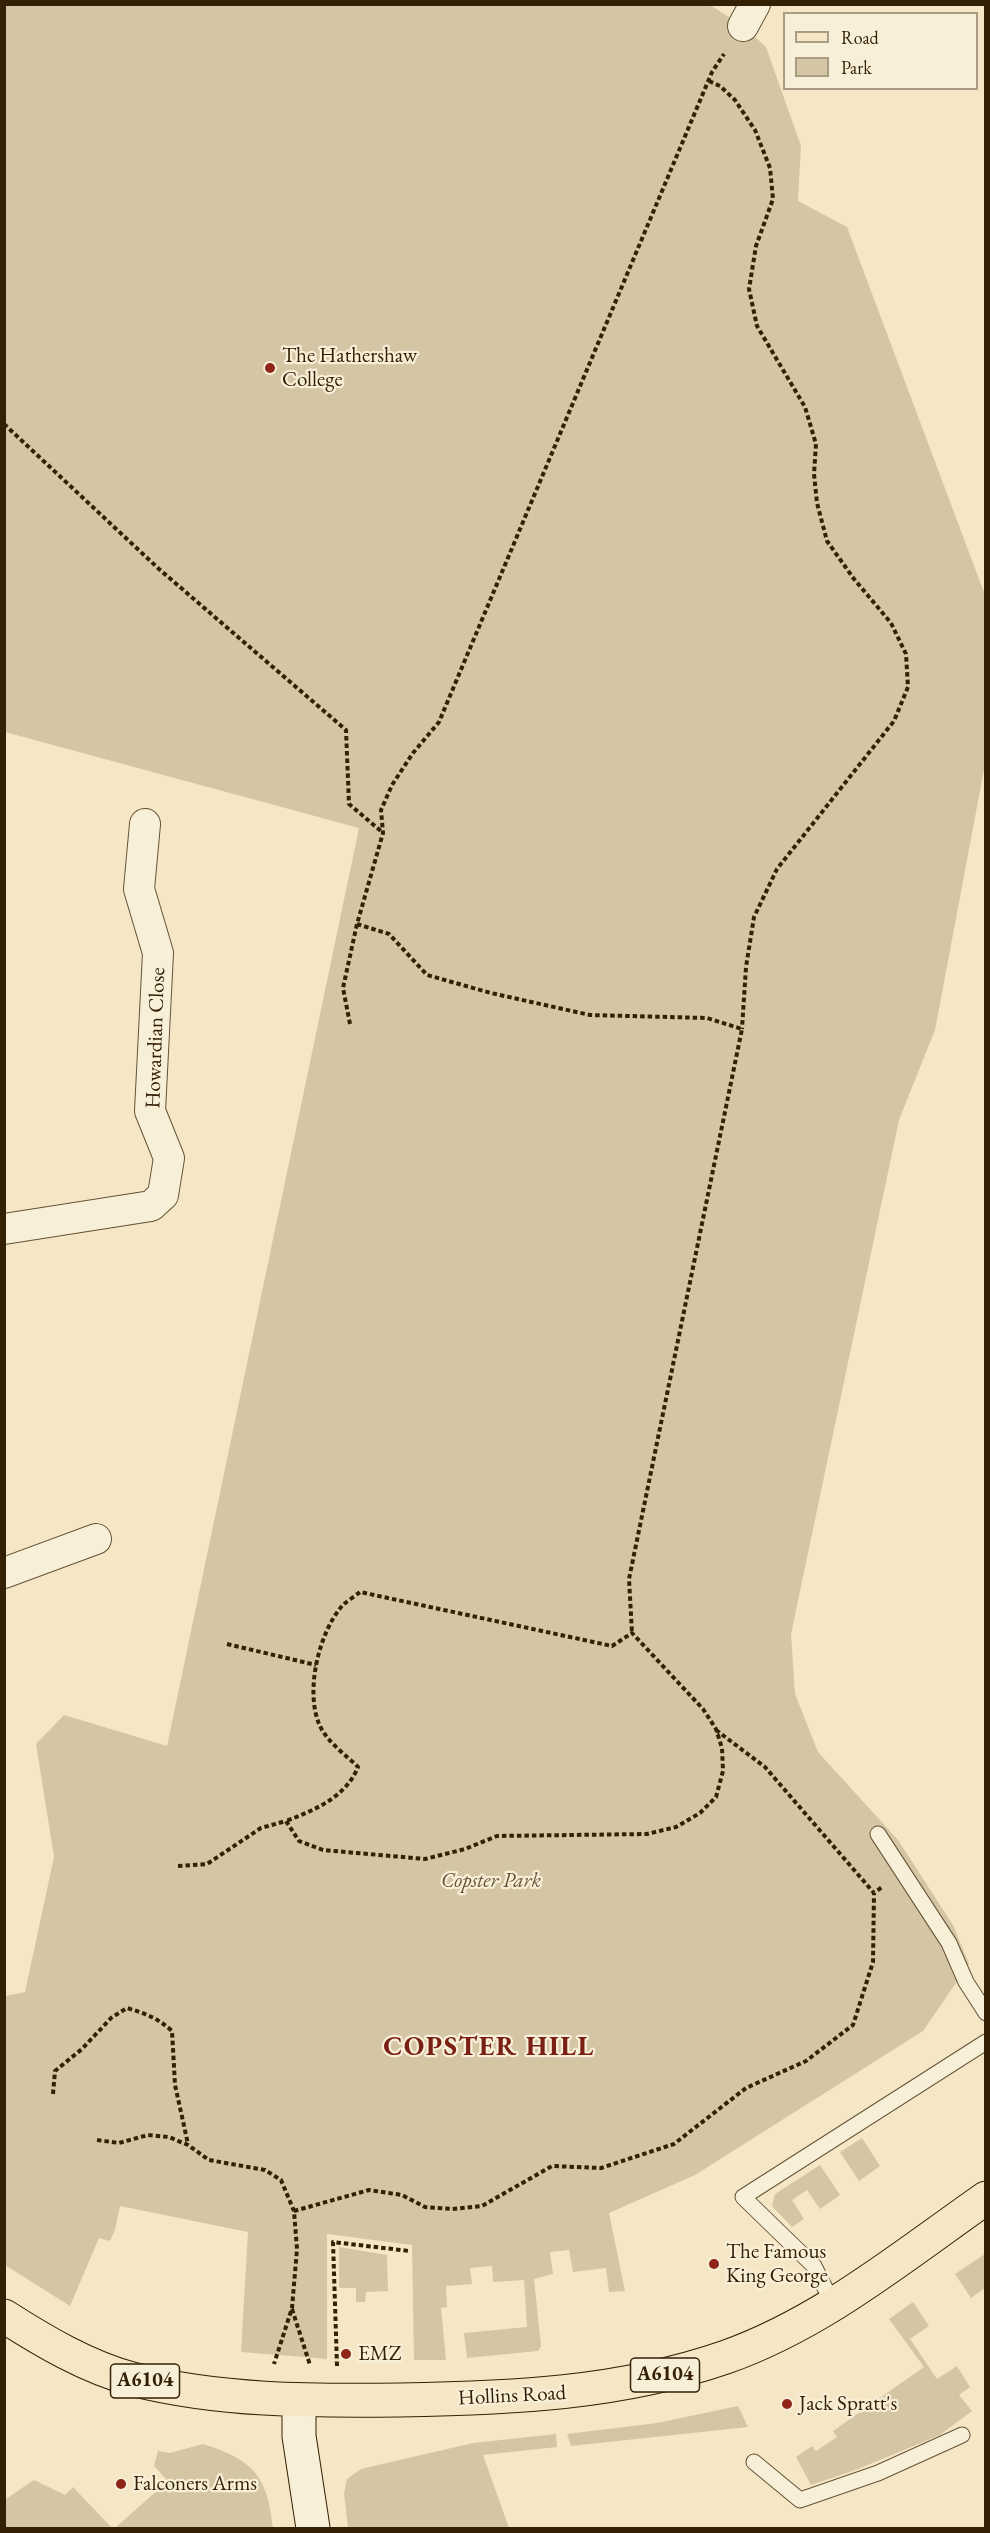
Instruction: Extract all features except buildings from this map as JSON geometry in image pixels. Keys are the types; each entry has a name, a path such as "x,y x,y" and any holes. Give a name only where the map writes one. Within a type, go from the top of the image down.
{"main road":[{"name":"Hollins Road","path":"4,2316 81,2359 129,2378 208,2393 299,2401 428,2400 576,2392 660,2377 727,2357 771,2338 833,2304 986,2198"},
{"path":"299,2401 299,2436 313,2529"}],"street":[{"name":"Howardian Close","path":"4,1229 151,1206 164,1195 169,1158 150,1111 158,954 139,889 145,824"},
{"path":"4,1573 96,1539"}],"lane":[{"path":"878,1834 949,1943 966,1982 984,2006"},
{"path":"833,2304 814,2266 743,2197 986,2042"},
{"path":"754,2462 800,2500 878,2473 962,2435"}],"path":[{"path":"350,1024 343,988 357,924 383,833 381,810 388,793 413,753 440,722 709,81 749,15"},
{"path":"286,1821 299,1841 323,1850 425,1859 465,1849 497,1836 647,1834 676,1827 700,1813 716,1797 723,1771 722,1748 716,1729 703,1709 632,1633 629,1579 742,1029 746,967 754,917 777,869 894,722 908,687 906,654 891,623 854,579 827,541 817,503 814,474 816,444 805,406 757,326 749,289 756,246 773,199 770,168 755,130 735,100 720,86 709,81"},
{"path":"4,424 159,569 346,730 349,804 383,833"},
{"path":"357,924 389,934 427,975 491,993 590,1015 707,1018 742,1029"},
{"path":"178,1866 207,1864 261,1828 317,1809 352,1783 358,1767 332,1742 318,1723 312,1694 316,1665 324,1639 342,1606 360,1592 612,1646 632,1633"},
{"path":"227,1644 316,1665"},
{"path":"294,2211 369,2190 402,2195 425,2207 452,2209 482,2206 552,2166 602,2168 674,2144 746,2088 806,2061 853,2025 873,1962 874,1893 765,1767 716,1729"},
{"path":"874,1893 904,1872"},
{"path":"53,2094 55,2071 82,2049 111,2018 127,2008 150,2015 162,2021 172,2031 175,2085 188,2145"},
{"path":"97,2140 119,2143 148,2135 169,2137 188,2145 209,2160 265,2170 281,2180 294,2211 297,2250 292,2308 274,2365"},
{"path":"337,2370 333,2242 409,2251"},
{"path":"292,2308 311,2369"}],"green space":[{"name":"Copster Park","path":"4,5 710,5 743,26 766,47 801,146 798,201 847,227 985,595 985,764 935,1030 899,1120 791,1634 795,1694 818,1752 898,1840 953,1925 969,1964 923,2031 695,2175 609,2213 625,2291 609,2292 606,2268 573,2272 569,2250 550,2252 553,2274 534,2279 541,2346 538,2351 467,2358 464,2333 527,2327 524,2280 493,2282 492,2266 470,2268 472,2284 446,2286 447,2307 441,2308 446,2360 414,2360 412,2245 327,2234 327,2359 241,2352 248,2232 120,2206 110,2241 99,2238 70,2306 5,2265 5,1996 25,1992 54,1857 36,1744 64,1715 167,1746 359,828 5,732"},
{"path":"862,2138 880,2166 859,2181 840,2152"},
{"path":"820,2165 840,2195 820,2209 807,2190 792,2200 804,2219 792,2227 772,2206 775,2194"},
{"path":"339,2247 387,2255 388,2291 366,2292 365,2302 356,2302 356,2288 339,2288"},
{"path":"985,2254 985,2288 971,2298 955,2274"},
{"path":"913,2302 929,2326 910,2339 937,2379 957,2366 970,2387 959,2395 972,2411 940,2435 858,2469 811,2485 796,2457 812,2446 816,2451 837,2437 833,2431 924,2367 889,2319"},
{"path":"738,2406 748,2427 571,2446 567,2434 657,2423"},
{"path":"556,2434 557,2447 483,2455 509,2528 348,2528 344,2493 347,2479 361,2469 473,2443"},
{"path":"203,2444 235,2457 255,2472 267,2495 273,2528 115,2528 168,2481 154,2466 158,2451 170,2453"},
{"path":"34,2480 65,2495 73,2487 112,2528 5,2528 5,2497 6,2499"}],"place":[{"name":"The Hathershaw College","path":"270,368"},
{"name":"The Famous King George","path":"714,2264"},
{"name":"EMZ","path":"346,2354"},
{"name":"Jack Spratt's","path":"787,2404"},
{"name":"Falconers Arms","path":"121,2484"}],"district":[{"name":"COPSTER HILL","path":"489,2048"}]}
